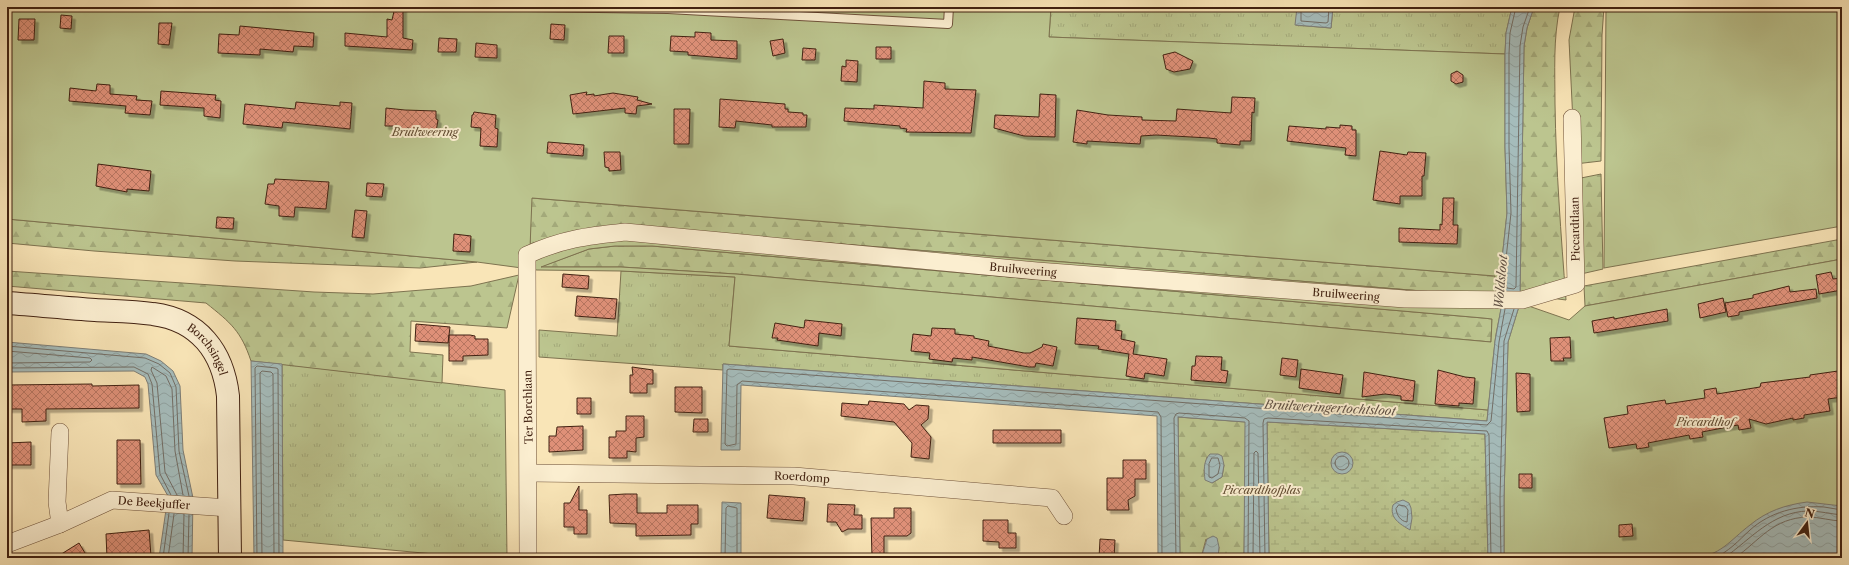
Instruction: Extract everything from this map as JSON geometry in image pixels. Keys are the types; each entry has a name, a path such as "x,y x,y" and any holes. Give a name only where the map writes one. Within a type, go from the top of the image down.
{"main road":[{"name":"Borchsingel","path":"7,303 153,314 182,323 204,338 218,359 226,382 228,396 230,558"}],"street":[{"name":"Piccardtlaan","path":"1522,300 1576,284 1572,118"},
{"name":"Bruilweering","path":"528,255 550,245 583,236 625,232 1037,271 1406,299 1500,298 1522,300"},
{"name":"Ter Borchlaan","path":"528,255 528,558"},
{"path":"60,432 57,502 60,524"},
{"name":"Roerdomp","path":"529,473 794,476 1052,498 1064,516"},
{"name":"De Beekjuffer","path":"7,544 60,524 112,500 229,508"}],"lane":[{"path":"528,7 668,9 948,24 949,7"}],"green space":[{"name":"Bruilweering","path":"7,7 1051,7 1049,37 1505,54 1507,213 1500,278 1502,286 1502,302 1496,334 1488,410 729,346 735,277 621,271 537,270 477,262 7,219","holes":["532,198 1495,276 1496,297 644,228 530,248","615,246 652,246 1483,318 1492,319 1491,342 736,274 621,267 541,267 589,249"]},
{"path":"1051,7 1297,7 1296,25 1331,28 1333,7 1512,7 1506,33 1505,54 1049,37"},
{"path":"1534,7 1560,7 1555,43 1555,104 1566,300 1520,294 1524,46 1527,28"},
{"path":"1575,7 1604,7 1602,35 1601,161 1575,164 1569,40"},
{"path":"1606,7 1842,7 1842,226 1604,268"},
{"path":"1601,174 1603,269 1581,274 1576,179"},
{"path":"531,198 1495,276 1496,297 644,228 530,248"},
{"path":"7,219 477,262 420,268 235,261 94,251 7,243"},
{"path":"1842,239 1842,259 1585,306 1584,286"},
{"path":"615,246 652,246 1483,318 1492,319 1491,342 736,274 621,267 540,267 589,249"},
{"name":"Piccardthof","path":"1842,259 1842,558 1504,558 1508,342 1520,303 1569,320 1585,306"},
{"path":"7,271 314,292 373,294 471,286 519,275 507,328 411,321 410,352 443,355 442,383 251,361 243,342 234,328 206,303 7,286"},
{"path":"621,271 735,277 729,346 1488,410 1487,421 723,364 723,370 539,357 539,330 617,336"},
{"path":"282,364 505,390 507,558 477,558 283,540"},
{"path":"1178,417 1246,422 1244,558 1218,558 1219,547 1206,539 1201,558 1180,558","holes":["1207,457 1224,465 1222,477 1212,483 1204,471"]},
{"name":"Piccardthofplas","path":"1267,422 1485,434 1488,558 1269,558"}],"water":[{"path":"1297,7 1333,7 1331,28 1295,25"},
{"name":"Woldsloot","path":"1512,7 1534,7 1527,28 1524,46 1520,294 1503,293 1500,278 1507,213 1505,54 1506,33"},
{"path":"1502,303 1520,303 1508,342 1504,558 1488,558 1485,434 1267,422 1269,558 1244,558 1245,422 1178,417 1180,558 1158,558 1157,416 741,385 740,450 721,450 723,364 1487,421 1495,341"},
{"path":"7,342 146,354 161,361 173,371 180,386 183,450 193,498 192,558 159,558 168,496 156,475 148,384 145,377 134,371 7,372"},
{"path":"251,361 282,364 283,558 254,558"},
{"path":"1342,452 1350,455 1353,463 1350,471 1342,474 1334,471 1331,463 1334,455"},
{"path":"1210,454 1218,454 1222,456 1224,465 1222,477 1212,483 1205,480 1204,473 1204,466"},
{"path":"1403,500 1409,503 1411,508 1412,518 1410,530 1396,520 1392,510 1393,505"},
{"path":"722,502 741,503 741,558 721,558"},
{"path":"1807,502 1842,506 1842,558 1692,558 1702,557 1718,551 1756,520 1770,512 1791,505"},
{"path":"1213,536 1217,538 1219,547 1218,558 1201,558 1207,539"}],"building":[{"path":"395,7 403,7 403,38 413,40 412,50 345,46 345,33 387,37 387,19 392,20"},
{"path":"61,15 72,16 71,29 60,28"},
{"path":"19,19 35,19 34,40 18,40"},
{"path":"159,23 172,23 169,45 158,44"},
{"path":"551,24 565,25 564,40 550,39"},
{"path":"240,26 314,33 313,47 294,46 293,52 260,49 260,55 218,53 219,34 239,35"},
{"path":"695,32 711,33 711,40 737,41 737,59 688,55 688,52 670,51 671,36 695,37"},
{"path":"609,36 624,36 624,53 608,53"},
{"path":"439,38 457,39 456,52 438,52"},
{"path":"783,39 785,53 773,56 770,41"},
{"path":"476,43 497,45 497,58 475,57"},
{"path":"876,47 891,47 891,59 876,59"},
{"path":"803,48 816,49 815,60 802,60"},
{"path":"1175,52 1193,61 1190,69 1174,72 1166,69 1163,55"},
{"path":"846,60 858,61 857,82 841,81 842,66 846,67"},
{"path":"1457,71 1463,75 1463,82 1456,84 1451,81 1451,74"},
{"path":"924,81 945,83 945,89 976,90 971,133 906,132 907,129 900,128 900,126 844,121 845,108 874,109 874,105 923,108"},
{"path":"97,84 110,85 110,94 137,96 136,100 152,101 150,115 125,113 126,106 69,101 70,88 96,91"},
{"path":"161,91 216,95 215,100 221,101 220,118 204,116 204,108 160,105"},
{"path":"587,92 586,95 594,94 594,96 613,93 638,97 637,100 652,104 637,106 636,114 625,113 625,108 573,114 570,95"},
{"path":"1040,94 1056,95 1055,137 1024,136 994,128 995,115 1039,117"},
{"path":"1232,97 1255,98 1254,113 1252,112 1251,141 1240,141 1240,145 1217,143 1217,139 1209,138 1156,135 1141,136 1140,144 1087,141 1087,144 1073,142 1077,110 1108,115 1142,117 1142,120 1176,121 1177,109 1231,113"},
{"path":"720,99 785,104 785,109 788,109 788,112 803,113 803,115 807,115 806,127 772,127 772,125 736,121 735,128 719,127"},
{"path":"296,102 340,106 340,102 352,103 350,129 283,122 282,128 243,124 245,104 295,109"},
{"path":"386,108 436,111 436,119 438,120 436,132 407,128 407,132 395,131 396,126 385,126"},
{"path":"674,109 690,109 689,144 674,144"},
{"path":"474,112 496,115 495,128 498,129 497,147 480,146 481,128 471,127 472,115"},
{"path":"1340,125 1352,126 1352,130 1356,130 1356,156 1345,155 1346,148 1287,141 1289,126 1326,129 1326,127 1340,128"},
{"path":"548,142 584,145 583,156 547,153"},
{"path":"1380,151 1407,155 1408,152 1426,153 1424,176 1422,176 1422,196 1400,196 1400,204 1373,200"},
{"path":"604,152 620,152 621,170 609,171 609,168 605,167"},
{"path":"98,164 151,171 149,191 127,189 127,192 96,186"},
{"path":"275,179 329,182 326,209 295,207 294,217 279,216 279,206 265,204 268,184 274,184"},
{"path":"367,183 384,184 382,197 366,196"},
{"path":"1443,198 1454,198 1453,225 1458,225 1457,244 1399,242 1399,228 1440,230 1440,224 1442,225"},
{"path":"355,210 367,211 364,238 352,237"},
{"path":"217,217 234,218 233,229 216,228"},
{"path":"454,234 471,236 470,252 453,251"},
{"path":"1831,272 1833,279 1842,278 1842,290 1819,294 1816,275"},
{"path":"563,274 589,276 588,289 562,287"},
{"path":"1789,286 1790,292 1816,289 1817,298 1739,312 1739,315 1728,317 1725,303 1753,298 1753,295"},
{"path":"577,296 617,299 615,319 575,316"},
{"path":"1723,298 1726,312 1700,318 1698,304"},
{"path":"1667,309 1668,321 1594,333 1592,321 1614,317 1614,319"},
{"path":"1077,318 1116,321 1115,330 1122,331 1121,339 1135,342 1133,354 1167,359 1164,376 1145,373 1144,379 1126,376 1129,354 1098,349 1099,346 1075,344"},
{"path":"805,320 842,324 841,336 819,333 818,346 772,338 775,323 804,328"},
{"path":"416,324 450,327 448,343 415,341"},
{"path":"932,328 955,329 955,334 974,336 974,338 989,341 988,346 1024,353 1030,353 1042,347 1043,344 1057,347 1053,366 1036,363 1035,367 1029,367 972,357 972,360 953,358 952,362 929,359 930,353 911,351 913,334 931,336"},
{"path":"449,335 470,335 475,336 475,339 488,339 488,355 463,356 463,361 449,361"},
{"path":"1570,337 1571,358 1563,358 1564,361 1551,361 1550,338"},
{"path":"1196,356 1222,357 1221,370 1228,371 1226,383 1191,380 1192,366 1195,366"},
{"path":"1282,358 1298,360 1296,377 1280,375"},
{"path":"632,367 653,370 653,384 647,384 647,393 630,393 630,375 633,375"},
{"path":"1301,369 1343,375 1340,394 1299,388"},
{"path":"1438,370 1475,378 1473,404 1459,403 1459,406 1435,404"},
{"path":"1838,371 1842,397 1828,399 1830,411 1804,415 1804,418 1793,420 1793,418 1766,424 1749,419 1751,428 1739,430 1738,425 1702,432 1703,437 1690,439 1689,435 1648,443 1649,447 1637,449 1636,444 1609,448 1604,418 1628,414 1627,406 1665,400 1666,404 1705,398 1704,390 1716,388 1717,394 1760,387 1761,383 1810,377 1810,375"},
{"path":"1364,372 1415,381 1413,401 1401,400 1401,396 1385,394 1362,397"},
{"path":"1516,373 1530,374 1530,411 1517,412"},
{"path":"92,384 92,386 139,385 139,408 46,409 46,421 22,422 22,409 8,409 8,385"},
{"path":"675,387 702,387 702,413 675,412"},
{"path":"577,398 591,398 591,414 577,414"},
{"path":"869,401 904,404 909,410 916,405 929,406 928,419 921,425 931,437 929,459 911,457 912,443 894,422 841,416 842,403 868,405"},
{"path":"626,416 644,416 644,437 636,438 636,452 627,451 627,458 609,458 609,437 616,437 616,431 626,431"},
{"path":"694,419 708,419 708,432 693,432"},
{"path":"583,426 583,450 549,452 549,436 556,436 557,427"},
{"path":"993,430 1061,430 1061,443 993,443"},
{"path":"117,440 140,440 141,484 117,484"},
{"path":"31,442 31,465 7,465 7,443"},
{"path":"1123,460 1146,460 1146,479 1135,479 1135,496 1128,500 1129,510 1107,510 1107,478 1123,478"},
{"path":"1519,474 1532,474 1532,488 1519,488"},
{"path":"579,486 579,510 587,510 587,534 574,534 574,527 564,527 564,503 570,503"},
{"path":"637,494 637,513 667,513 667,505 698,505 698,524 691,524 691,535 636,536 636,524 610,523 609,495"},
{"path":"769,495 805,498 803,521 767,518"},
{"path":"828,504 855,505 854,515 862,515 862,529 848,529 842,532 836,522 827,522"},
{"path":"894,508 911,508 911,533 907,536 884,536 884,558 872,558 871,518 894,518"},
{"path":"983,520 1008,520 1008,533 1016,533 1016,548 999,548 999,542 983,541"},
{"path":"1632,524 1633,536 1619,537 1619,525"},
{"path":"149,530 151,556 148,556 148,558 107,558 106,534"},
{"path":"1100,539 1115,540 1114,558 1099,558"},
{"path":"79,543 88,558 55,558"}],"water label":[{"name":"Bruilweringertochtsloot","path":"1330,408"}]}
